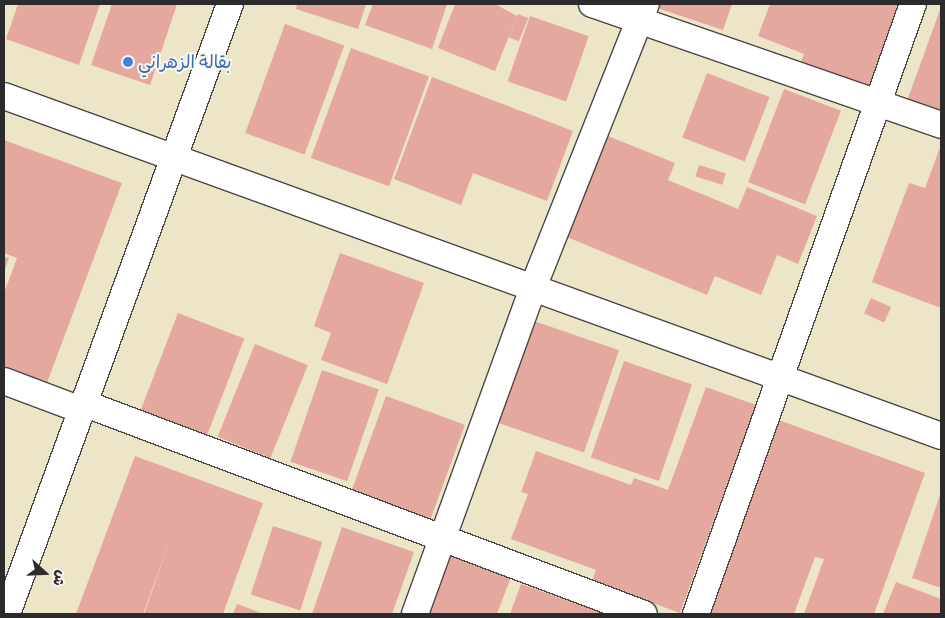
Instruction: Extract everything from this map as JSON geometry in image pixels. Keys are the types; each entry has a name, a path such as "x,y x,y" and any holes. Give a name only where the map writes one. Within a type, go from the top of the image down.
{"street":[{"path":"7,614 230,4"},
{"path":"592,4 643,13 941,125"},
{"path":"696,614 913,4"},
{"path":"415,614 532,290 643,13"},
{"path":"4,96 532,290 941,436"},
{"path":"4,381 82,406 644,614"}],"building":[{"path":"18,4 100,4 79,65 6,39"},
{"path":"112,4 177,4 150,85 91,65"},
{"path":"297,4 366,4 358,29 296,9"},
{"path":"373,4 447,4 432,49 365,25"},
{"path":"455,4 495,4 517,16 495,71 438,48"},
{"path":"645,4 732,4 723,30"},
{"path":"770,4 906,4 871,98 798,71 804,54 758,36"},
{"path":"941,7 941,113 907,101"},
{"path":"518,14 528,18 519,41 509,37"},
{"path":"530,16 589,36 566,101 508,81"},
{"path":"285,24 344,46 305,155 245,133"},
{"path":"351,48 429,76 389,186 311,158"},
{"path":"707,73 770,97 745,161 682,137"},
{"path":"432,77 573,131 547,201 473,173 461,205 394,179"},
{"path":"784,89 841,111 805,204 748,182"},
{"path":"603,134 675,163 668,180 738,209 747,187 817,216 798,264 777,255 761,295 715,276 707,295 562,235"},
{"path":"4,140 122,183 45,388 4,373 4,293 17,258 4,253"},
{"path":"941,145 941,308 872,282 909,183 925,188"},
{"path":"699,165 726,173 722,185 695,176"},
{"path":"340,253 424,283 387,384 321,360 331,333 314,326"},
{"path":"4,257 9,258 4,272"},
{"path":"871,298 891,307 884,322 864,314"},
{"path":"178,313 244,338 207,436 140,411"},
{"path":"534,321 619,350 584,452 499,423"},
{"path":"255,344 308,365 270,458 218,437"},
{"path":"624,361 692,384 659,481 591,457"},
{"path":"322,370 379,390 347,481 290,462"},
{"path":"706,387 756,405 680,613 592,581 596,570 511,539 528,494 521,492 536,451 631,485 634,478 668,490"},
{"path":"386,396 465,425 428,527 349,498"},
{"path":"776,419 925,473 874,614 804,614 824,559 815,557 794,614 705,614"},
{"path":"135,456 263,503 223,614 144,614 171,537 143,614 76,614"},
{"path":"941,492 941,588 912,578"},
{"path":"273,526 322,542 300,611 251,594"},
{"path":"342,527 414,552 392,614 312,614"},
{"path":"445,553 511,577 497,614 423,614"},
{"path":"896,582 941,599 941,614 883,614"},
{"path":"521,584 606,614 510,614"},
{"path":"237,604 264,614 233,614"}],"place":[{"name":"بقالة الزهراني","path":"128,62"}]}
